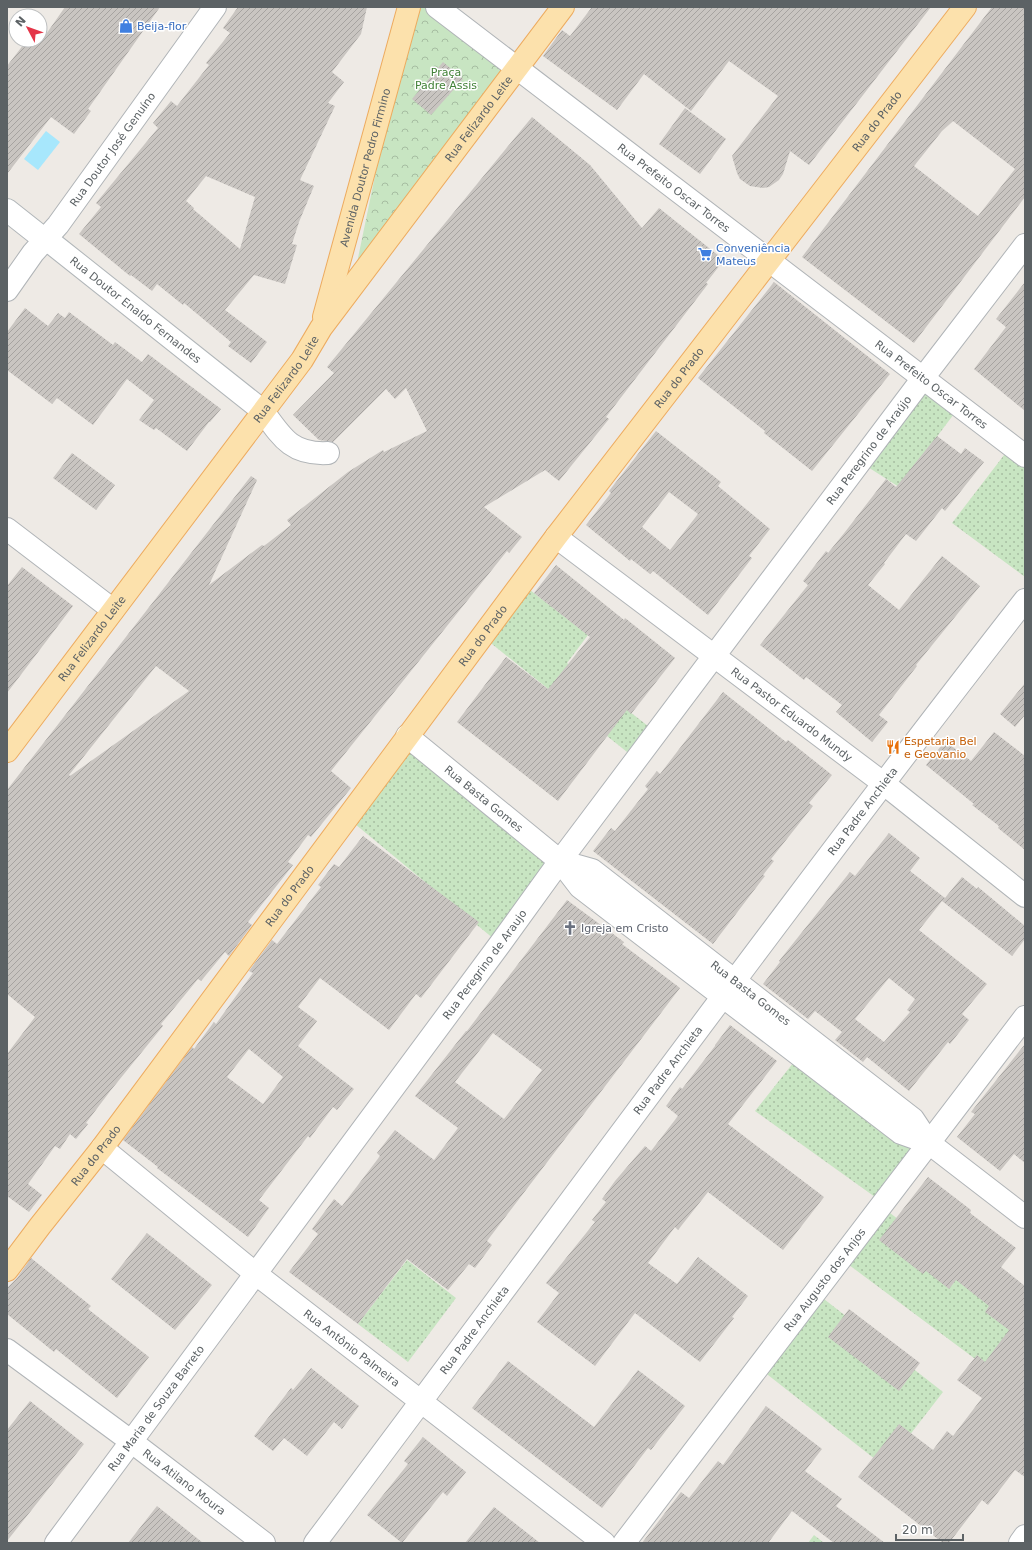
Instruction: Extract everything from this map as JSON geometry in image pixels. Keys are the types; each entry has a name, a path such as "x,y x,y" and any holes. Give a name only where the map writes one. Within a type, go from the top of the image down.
{"main road":[{"name":"Avenida Doutor Pedro Firmino","path":"322,328 408,7"},
{"name":"Rua Felizardo Leite","path":"7,750 302,360 322,328 563,7"},
{"name":"Rua do Prado","path":"7,1270 102,1148 556,537 966,7"}],"street":[{"name":"Rua Doutor José Genuíno","path":"7,290 62,218 215,7"},
{"name":"Rua Prefeito Oscar Torres","path":"437,7 1025,456"},
{"name":"Rua Doutor Enaldo Fernandes","path":"7,210 45,240 54,245 263,411 279,433 290,444 301,451 328,453"},
{"name":"Rua Peregrino de Araújo","path":"715,656 923,378 1025,245"},
{"path":"7,529 114,610"},
{"name":"Rua Pastor Eduardo Mundy","path":"556,537 882,783 1025,896"},
{"name":"Rua Padre Anchieta","path":"315,1543 882,783 1025,600"},
{"name":"Rua Peregrino de Araujo","path":"256,1274 560,861 715,656"},
{"name":"Rua Basta Gomes","path":"407,736 560,861 592,870 728,988 913,1119 929,1143 1025,1217"},
{"name":"Rua Augusto dos Anjos","path":"624,1543 1025,1017"},
{"name":"Rua Antônio Palmeira","path":"102,1148 256,1274 604,1543"},
{"name":"Rua Maria de Souza Barreto","path":"56,1543 256,1274"},
{"name":"Rua Atilano Moura","path":"7,1350 132,1442 264,1543"},
{"path":"1020,1543 1025,1536"}],"green space":[{"name":"Praça Padre Assis","path":"410,7 437,7 516,67 352,287"},
{"path":"923,378 960,406 899,487 860,462"},
{"path":"1011,446 1025,456 1025,577 952,523"},
{"path":"521,583 588,635 567,663 657,733 637,760 482,636"},
{"path":"410,748 560,861 500,944 355,824"},
{"path":"805,1048 922,1137 875,1197 755,1111"},
{"path":"881,1206 1022,1315 986,1367 841,1259"},
{"path":"407,1260 456,1298 408,1362 358,1324"},
{"path":"815,1292 943,1392 885,1467 758,1367"},
{"path":"814,1535 824,1543 808,1543"}],"water":[{"path":"46,131 60,142 38,170 24,159"}],"building":[{"path":"65,7 160,7 88,109 91,111 74,134 51,117 7,174 7,66 21,48 48,48 48,31"},
{"path":"238,7 367,7 361,34 332,72 344,82 328,103 335,106 300,180 314,186 299,222 292,244 297,245 285,284 254,275 225,310 267,342 251,363 228,346 231,342 184,303 183,305 157,284 152,291 131,275 130,276 79,234 101,207 96,203 158,128 153,123 171,101 177,106 209,65 206,63 230,33 223,28","holes":["206,176 255,197 240,249 193,209 194,208 186,201"]},
{"path":"592,7 931,7 809,165 790,151 783,174 779,180 769,187 763,188 750,186 740,179 732,156 778,96 729,61 691,111 644,74 617,110 543,56 562,30 570,36"},
{"path":"992,7 1025,7 1025,197 914,343 802,257","holes":["953,121 1015,169 978,216 914,166 942,131"]},
{"path":"443,62 463,79 431,115 412,99"},
{"path":"685,108 726,139 700,174 659,144"},
{"path":"532,117 590,165 642,228 659,208 724,260 706,283 708,284 606,417 609,419 559,481 545,470 484,507 522,537 509,553 507,551 331,771 351,788 311,837 308,835 288,862 293,865 248,922 252,925 229,956 225,952 201,981 198,979 161,1024 163,1026 111,1090 76,1139 70,1134 60,1149 55,1146 28,1184 42,1195 29,1212 7,1196 7,1054 35,1017 7,994 7,790 251,476 257,480 209,585 291,525 287,520 348,472 383,450 384,452 427,431 406,388 395,399 386,389 333,442 319,440 293,415 334,373 327,367","holes":["156,666 189,691 70,776 69,775"]},
{"path":"774,282 890,374 812,471 764,433 765,431 698,378"},
{"path":"1025,282 1025,411 974,369 1006,327 996,319"},
{"path":"25,308 48,326 58,313 65,318 69,312 113,345 115,342 142,362 148,354 221,409 187,451 156,428 154,430 139,420 154,400 127,379 93,425 57,398 52,404 7,370 7,332"},
{"path":"656,431 721,482 718,486 770,529 749,556 752,558 708,615 653,571 650,574 631,559 630,561 586,525 611,493 609,491","holes":["669,492 698,514 670,550 642,527"]},
{"path":"937,436 961,454 965,448 984,462 945,511 942,508 916,541 906,534 868,585 899,610 942,556 980,586 916,665 917,666 879,715 888,722 872,742 836,712 842,705 806,677 804,680 760,645 808,585 803,581 826,551 828,553 886,479 896,487"},
{"path":"72,453 115,485 96,510 53,478"},
{"path":"556,565 624,620 625,618 675,658 631,714 627,710 558,801 457,722 506,657 548,689 590,637 534,593"},
{"path":"22,567 73,606 7,693 7,586"},
{"path":"1025,683 1025,715 1015,727 1000,714"},
{"path":"723,692 786,742 788,740 832,775 809,803 813,806 771,859 774,861 763,875 765,876 713,944 593,851 611,828 615,831 648,789 645,786 657,771 660,774"},
{"path":"994,732 1025,756 1025,850 998,828 999,826 972,805 974,804 926,765 945,741 971,761"},
{"path":"889,833 920,858 910,871 945,898 962,877 977,889 978,887 1025,926 1025,939 1012,956 942,901 919,930 987,984 962,1014 969,1020 950,1044 948,1042 909,1091 867,1057 863,1062 835,1040 842,1032 815,1011 808,1019 763,984 780,962 779,961 850,872 855,876","holes":["889,978 915,999 907,1010 910,1012 884,1042 855,1019"]},
{"path":"363,836 479,922 421,998 416,994 389,1030 320,978 298,1007 317,1021 298,1046 354,1089 337,1110 333,1107 310,1138 308,1136 259,1200 269,1208 248,1237 157,1168 158,1167 123,1140 192,1047 194,1049 214,1022 216,1024 253,973 249,971 272,940 277,944 321,887 318,885 334,864 339,867","holes":["249,1049 283,1077 263,1104 227,1077"]},
{"path":"567,900 624,942 622,944 680,988 487,1241 492,1245 475,1268 469,1264 448,1290 407,1259 358,1324 289,1272 318,1234 312,1229 334,1199 342,1206 380,1156 377,1153 395,1130 434,1160 458,1128 415,1096 467,1031","holes":["493,1033 542,1070 504,1119 455,1082"]},
{"path":"730,1025 777,1061 728,1124 824,1197 783,1250 708,1192 678,1230 675,1227 648,1263 677,1284 698,1257 748,1296 732,1317 734,1318 700,1362 635,1313 595,1366 537,1322 559,1293 546,1283 595,1222 592,1220 606,1202 602,1199 615,1181 645,1146 651,1151 678,1116 666,1106 680,1087 682,1089"},
{"path":"1025,1044 1025,1163 1014,1154 1000,1171 957,1137 975,1114 971,1112"},
{"path":"928,1177 971,1210 970,1213 1016,1248 1001,1267 1025,1286 1025,1477 1015,1470 988,1505 982,1500 949,1543 943,1543 858,1477 899,1424 933,1450 947,1431 953,1436 982,1398 957,1380 977,1355 985,1362 1009,1330 985,1312 989,1306 956,1280 949,1289 926,1271 923,1274 879,1240"},
{"path":"147,1233 212,1285 175,1330 111,1279"},
{"path":"31,1258 91,1306 88,1309 149,1357 117,1398 56,1349 54,1352 7,1314 7,1288 17,1278"},
{"path":"849,1309 920,1363 899,1391 828,1337"},
{"path":"508,1361 594,1427 638,1370 685,1406 651,1450 648,1448 602,1508 472,1408"},
{"path":"311,1368 359,1406 342,1429 334,1422 307,1456 284,1438 273,1451 254,1436 291,1388 293,1390"},
{"path":"30,1401 84,1444 7,1541 7,1430"},
{"path":"766,1406 822,1449 805,1471 842,1499 836,1506 885,1543 834,1543 792,1511 768,1543 642,1543 681,1492 689,1498 718,1461 723,1465"},
{"path":"423,1437 466,1472 447,1496 443,1492 402,1543 367,1515 408,1464 404,1461"},
{"path":"157,1506 203,1543 128,1543"},
{"path":"494,1507 540,1543 465,1543"}],"place":[{"name":"Beija-flor","path":"126,26"},
{"name":"Conveniência Mateus","path":"705,254"},
{"name":"Espetaria Bel e Geovanio","path":"893,747"},
{"name":"Igreja em Cristo","path":"570,928"}]}
